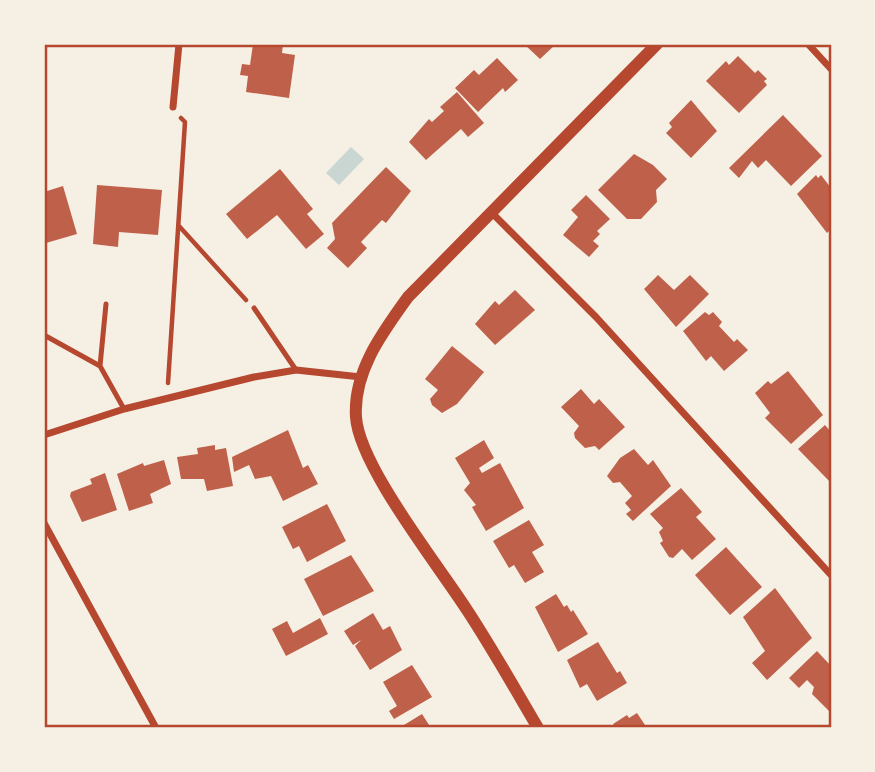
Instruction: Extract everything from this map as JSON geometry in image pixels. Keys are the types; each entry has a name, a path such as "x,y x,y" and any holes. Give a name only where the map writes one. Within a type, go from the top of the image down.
{"street":[{"path":"173,107 179,44"},
{"path":"538,728 468,611 372,464 356,417 361,377 379,336 408,297 657,44"},
{"path":"808,44 831,69"},
{"path":"491,212 596,317 831,575"},
{"path":"44,435 124,409 254,377 296,370 361,377"},
{"path":"44,523 156,728"}],"lane":[{"path":"100,366 106,304"},
{"path":"254,308 296,370"},
{"path":"44,335 100,366 124,409"}],"path":[{"path":"167,398 185,122 173,107"},
{"path":"179,225 254,308"}],"shaded area":[{"path":"351,147 364,159 339,185 326,173"}],"building":[{"path":"253,44 283,44 282,53 295,55 289,98 246,92 248,76 240,75 242,64 250,65"},
{"path":"524,44 556,44 540,59"},
{"path":"738,56 755,73 758,70 767,79 764,81 767,85 739,113 706,81 726,61 729,65"},
{"path":"497,58 518,80 505,92 503,88 478,112 455,88 474,70 479,75"},
{"path":"457,92 484,123 468,137 461,129 426,160 409,142 429,119 432,122 444,111 440,107"},
{"path":"691,100 717,131 691,158 666,133 672,127 669,123"},
{"path":"783,115 822,156 791,186 766,160 758,168 752,161 739,178 729,168"},
{"path":"634,154 653,165 667,179 656,190 657,202 641,219 627,219 598,190"},
{"path":"386,167 411,191 386,223 382,220 361,242 367,248 348,268 327,248 335,239 332,223"},
{"path":"280,169 313,209 307,214 324,234 306,249 277,215 247,239 226,214"},
{"path":"816,175 818,178 821,175 831,188 831,229 827,233 797,194"},
{"path":"97,185 162,190 158,235 119,232 118,247 93,244"},
{"path":"63,186 77,234 46,243 47,248 44,249 44,192"},
{"path":"586,195 610,219 597,231 600,234 593,241 599,246 589,257 563,235 578,217 571,210"},
{"path":"658,275 674,290 690,275 709,294 676,327 644,289"},
{"path":"515,290 535,310 495,345 475,324 495,301 499,305"},
{"path":"705,312 709,315 713,312 722,322 719,326 734,342 737,339 748,350 724,371 711,356 706,361 683,331"},
{"path":"452,346 484,372 457,404 442,413 432,405 430,399 438,390 425,379"},
{"path":"788,371 823,415 791,444 765,418 770,413 755,393 768,381 771,384"},
{"path":"581,389 594,404 599,399 625,427 599,450 595,446 585,448 575,438 574,433 579,426 561,407"},
{"path":"825,425 831,432 831,483 798,449"},
{"path":"288,430 303,468 308,465 318,484 283,501 271,476 255,479 249,465 234,472 232,457"},
{"path":"484,440 494,458 479,468 482,473 500,463 524,508 486,531 472,507 476,505 464,490 470,483 455,458"},
{"path":"215,445 215,450 226,448 233,486 207,491 204,479 181,479 177,457 198,454 197,448"},
{"path":"634,449 648,465 653,460 671,486 633,521 626,514 631,510 625,503 632,496 620,482 613,483 607,476 620,458"},
{"path":"164,460 171,484 150,494 153,503 129,511 117,474 143,463 144,466"},
{"path":"105,473 117,510 82,522 70,496 71,492 92,484 90,479"},
{"path":"681,488 702,512 696,517 716,539 692,560 682,549 673,558 669,557 660,543 663,541 659,532 663,528 650,514"},
{"path":"327,504 346,541 307,562 299,546 293,549 282,527"},
{"path":"529,520 544,545 532,552 544,572 525,583 514,565 509,568 493,541"},
{"path":"726,547 762,587 730,615 695,575"},
{"path":"351,555 374,591 323,616 304,579"},
{"path":"775,588 812,638 767,680 752,663 765,651 743,617"},
{"path":"556,594 564,607 567,605 571,612 573,610 588,634 558,652 535,607"},
{"path":"373,613 383,630 390,626 402,650 370,670 355,646 361,640 353,645 344,631"},
{"path":"320,618 328,634 286,656 272,629 287,621 293,633"},
{"path":"598,642 617,673 620,671 627,683 597,701 587,684 580,688 567,660"},
{"path":"817,651 831,666 831,713 812,694 814,687 807,680 799,688 789,678"},
{"path":"412,665 432,697 394,719 389,711 397,706 383,682"},
{"path":"637,713 647,728 616,728 613,724 627,715 629,718"},
{"path":"422,714 431,728 399,728"}]}
